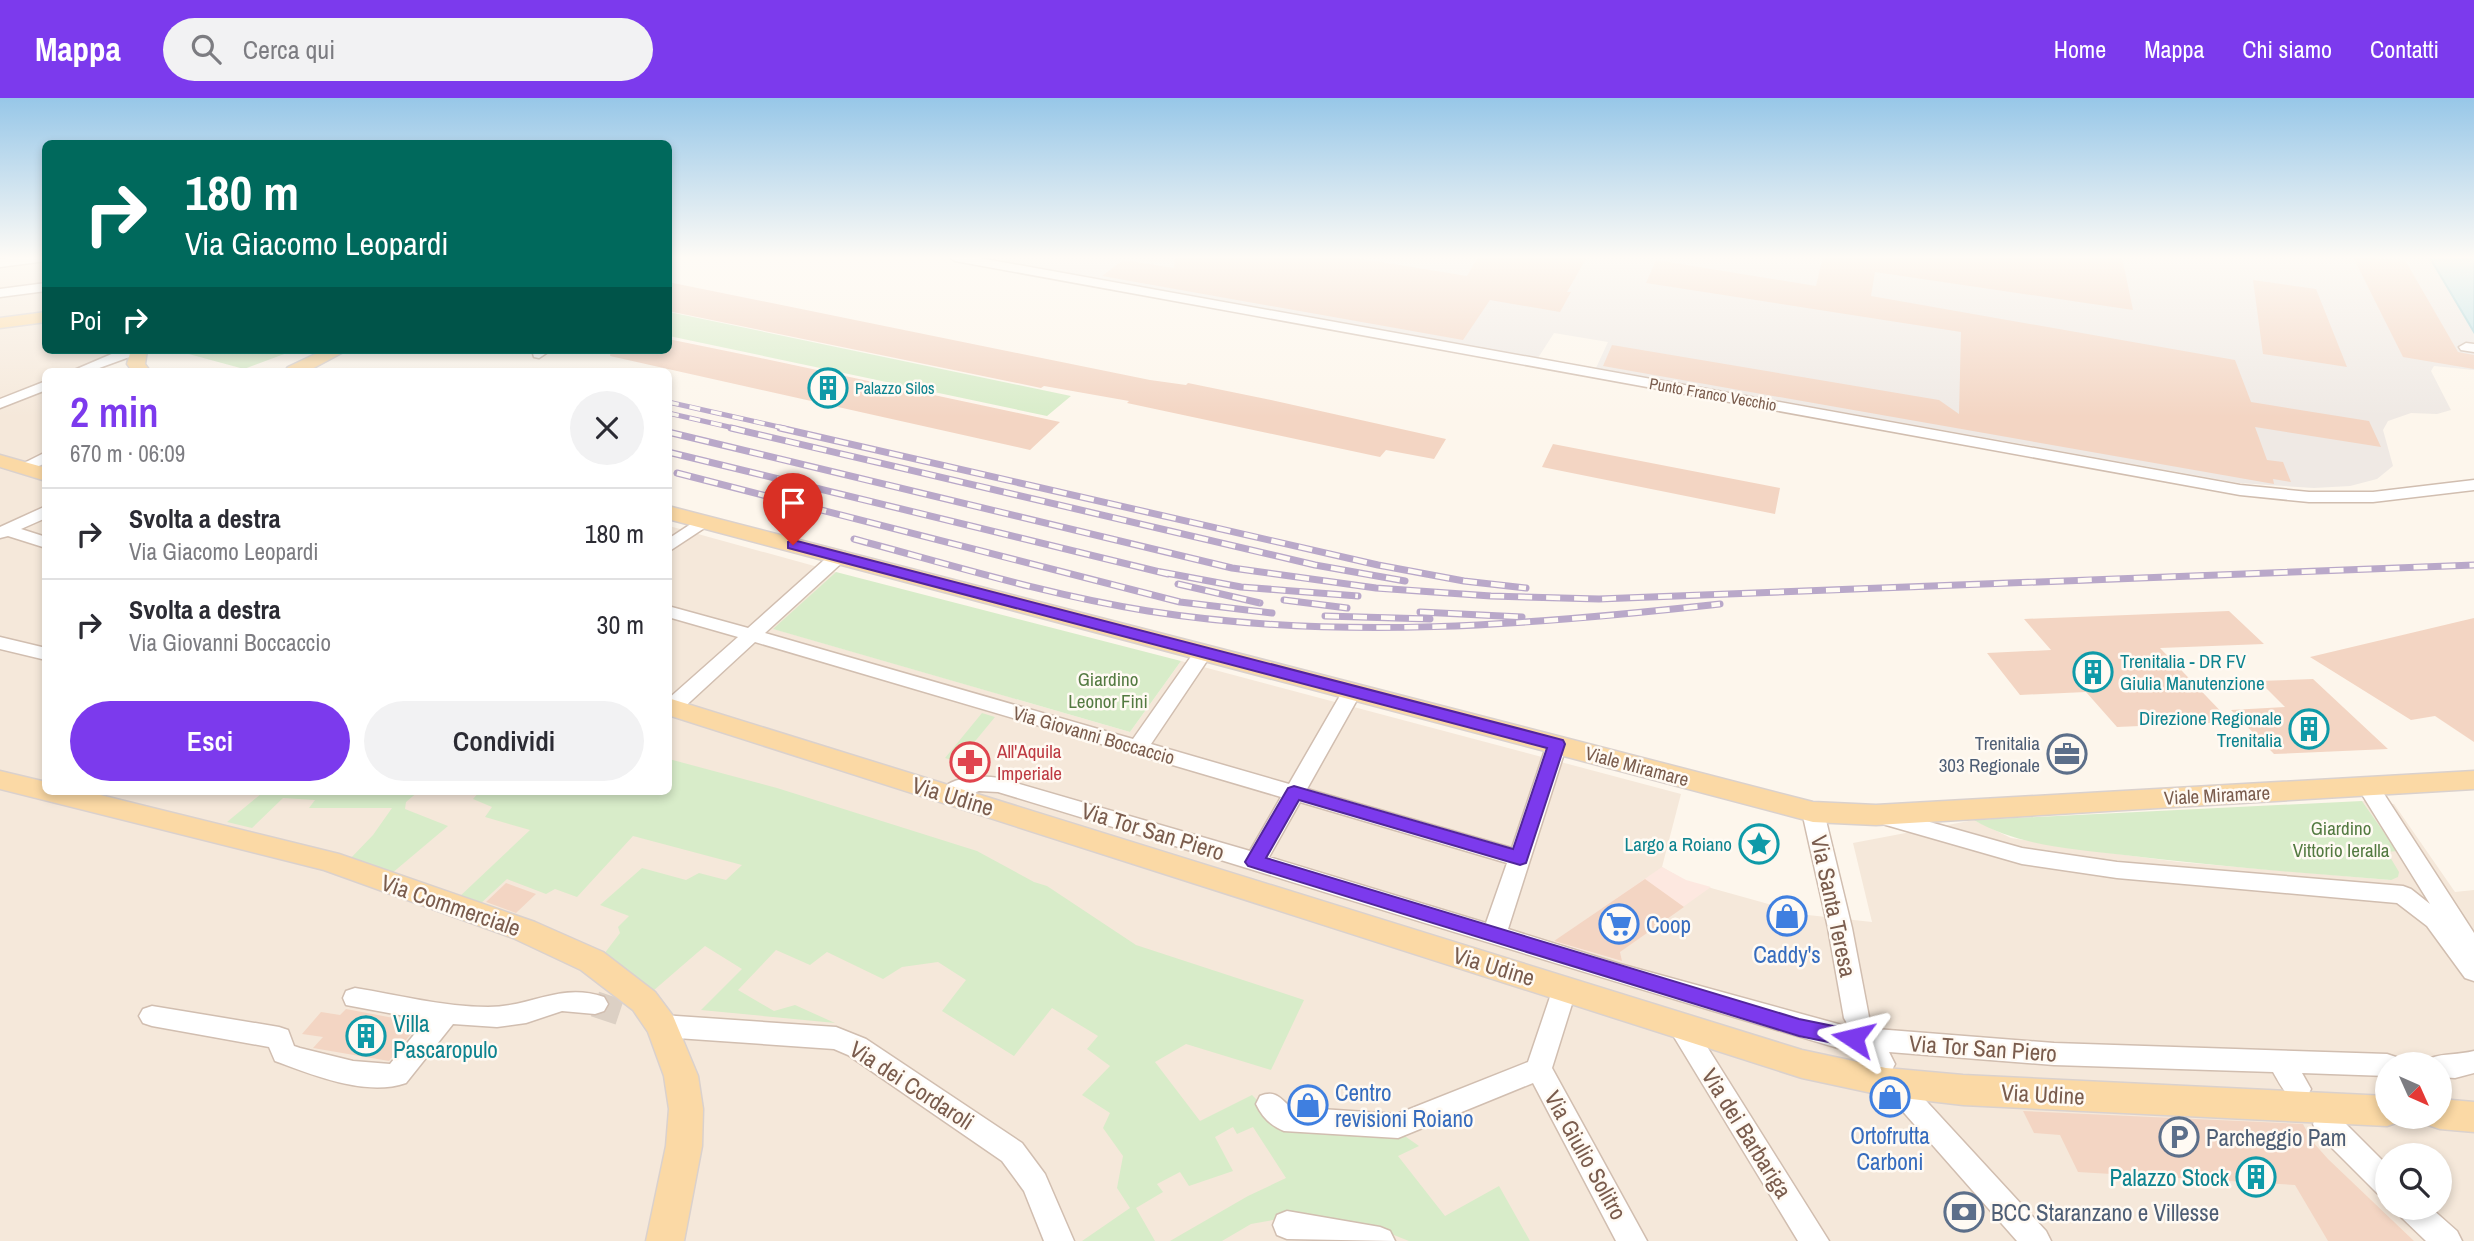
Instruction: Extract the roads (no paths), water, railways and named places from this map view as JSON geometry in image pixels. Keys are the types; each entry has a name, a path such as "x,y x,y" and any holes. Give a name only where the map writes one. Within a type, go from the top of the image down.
{"main road":[{"path":"0,323 42,318"},
{"path":"300,368 330,354"},
{"path":"0,461 42,474"},
{"name":"Viale Miramare","path":"672,513 1813,812 1876,815 2474,780"},
{"name":"Via Udine","path":"672,707 1802,1064 1895,1083 1963,1090 2334,1116 2375,1112"},
{"name":"Via Commerciale","path":"0,780 42,790"},
{"name":"Via Commerciale","path":"61,795 328,861 556,943 592,961 619,980 646,1016 681,1076 686,1109 682,1157 665,1241"},
{"path":"2452,1115 2474,1117"}],"street":[{"name":"Punto Franco Vecchio","path":"1250,310 2240,490 2309,497 2349,497 2474,485"},
{"path":"86,368 121,354"},
{"path":"0,404 42,387"},
{"path":"0,393 17,397"},
{"path":"22,468 42,459"},
{"path":"4,531 42,513"},
{"path":"672,544 703,521"},
{"path":"4,531 42,542"},
{"path":"672,704 839,556"},
{"name":"Via Giovanni Boccaccio","path":"672,612 1520,858"},
{"path":"0,643 42,653"},
{"path":"1138,747 1203,652"},
{"path":"1255,862 1352,691"},
{"path":"1494,935 1557,744"},
{"name":"Via Tor San Piero","path":"948,795 963,785 992,783 1838,1037 2054,1054 2375,1065"},
{"path":"2369,788 2474,953"},
{"name":"Via Santa Teresa","path":"1813,812 1840,928 1857,1018 1882,1064"},
{"name":"Viale Miramare","path":"1876,815 1959,840 2049,860 2189,877 2403,895 2435,920 2474,971"},
{"name":"Via Giulio Solitro","path":"1565,988 1539,1069 1632,1241"},
{"path":"355,998 474,1017 516,1015 557,1001 576,998 595,1004"},
{"path":"152,1016 279,1038 284,1053 291,1056 318,1066 374,1076 397,1075 447,1013"},
{"name":"Via dei Cordaroli","path":"646,1016 720,1028 836,1038 857,1047 915,1083 1012,1152 1035,1183 1059,1241"},
{"name":"Via dei Barbariga","path":"1680,1025 1814,1241"},
{"path":"2280,1061 2298,1089"},
{"path":"2452,1067 2474,1062"},
{"name":"Via Giulio Solitro","path":"1269,1104 1284,1119 1398,1126 1539,1069"},
{"path":"1908,1098 2036,1241"},
{"path":"2334,1116 2375,1169"},
{"path":"2424,1220 2446,1241"},
{"path":"1287,1225 1380,1241"}],"water":[{"path":"2461,310 2474,310 2474,332"}],"tunnel":[{"path":"595,1004 628,1015"}],"railway":[{"path":"672,403 788,429"},
{"path":"672,414 738,429"},
{"path":"731,428 1315,565 1405,581"},
{"path":"780,428 1378,565 1464,581 1526,588"},
{"path":"672,433 1232,568 1376,588 1491,596 1599,599 2474,565"},
{"path":"672,453 1168,574"},
{"path":"677,473 1180,602 1272,613"},
{"path":"854,539 1074,597 1148,611 1291,626 1434,627 1577,618 1720,604"},
{"path":"1161,572 1241,587 1358,596"},
{"path":"1178,584 1260,603"},
{"path":"1284,600 1347,608"},
{"path":"1420,612 1522,617"},
{"path":"1325,616 1430,619"}],"place":[{"name":"Palazzo Silos","path":"828,388"},
{"name":"Trenitalia - DR FV Giulia Manutenzione","path":"2093,672"},
{"name":"Direzione Regionale Trenitalia","path":"2309,729"},
{"name":"Trenitalia 303 Regionale","path":"2067,754"},
{"name":"All'Aquila Imperiale","path":"970,762"},
{"name":"Largo a Roiano","path":"1759,844"},
{"name":"Caddy's","path":"1787,916"},
{"name":"Coop","path":"1619,924"},
{"name":"Villa Pascaropulo","path":"366,1036"},
{"name":"Ortofrutta Carboni","path":"1890,1097"},
{"name":"Centro revisioni Roiano","path":"1308,1105"},
{"name":"Parcheggio Pam","path":"2179,1137"},
{"name":"Palazzo Stock","path":"2256,1177"},
{"name":"BCC Staranzano e Villesse","path":"1964,1212"}],"park label":[{"name":"Giardino Leonor Fini","path":"1108,690"},
{"name":"Giardino Vittorio Ieralla","path":"2341,839"}]}
